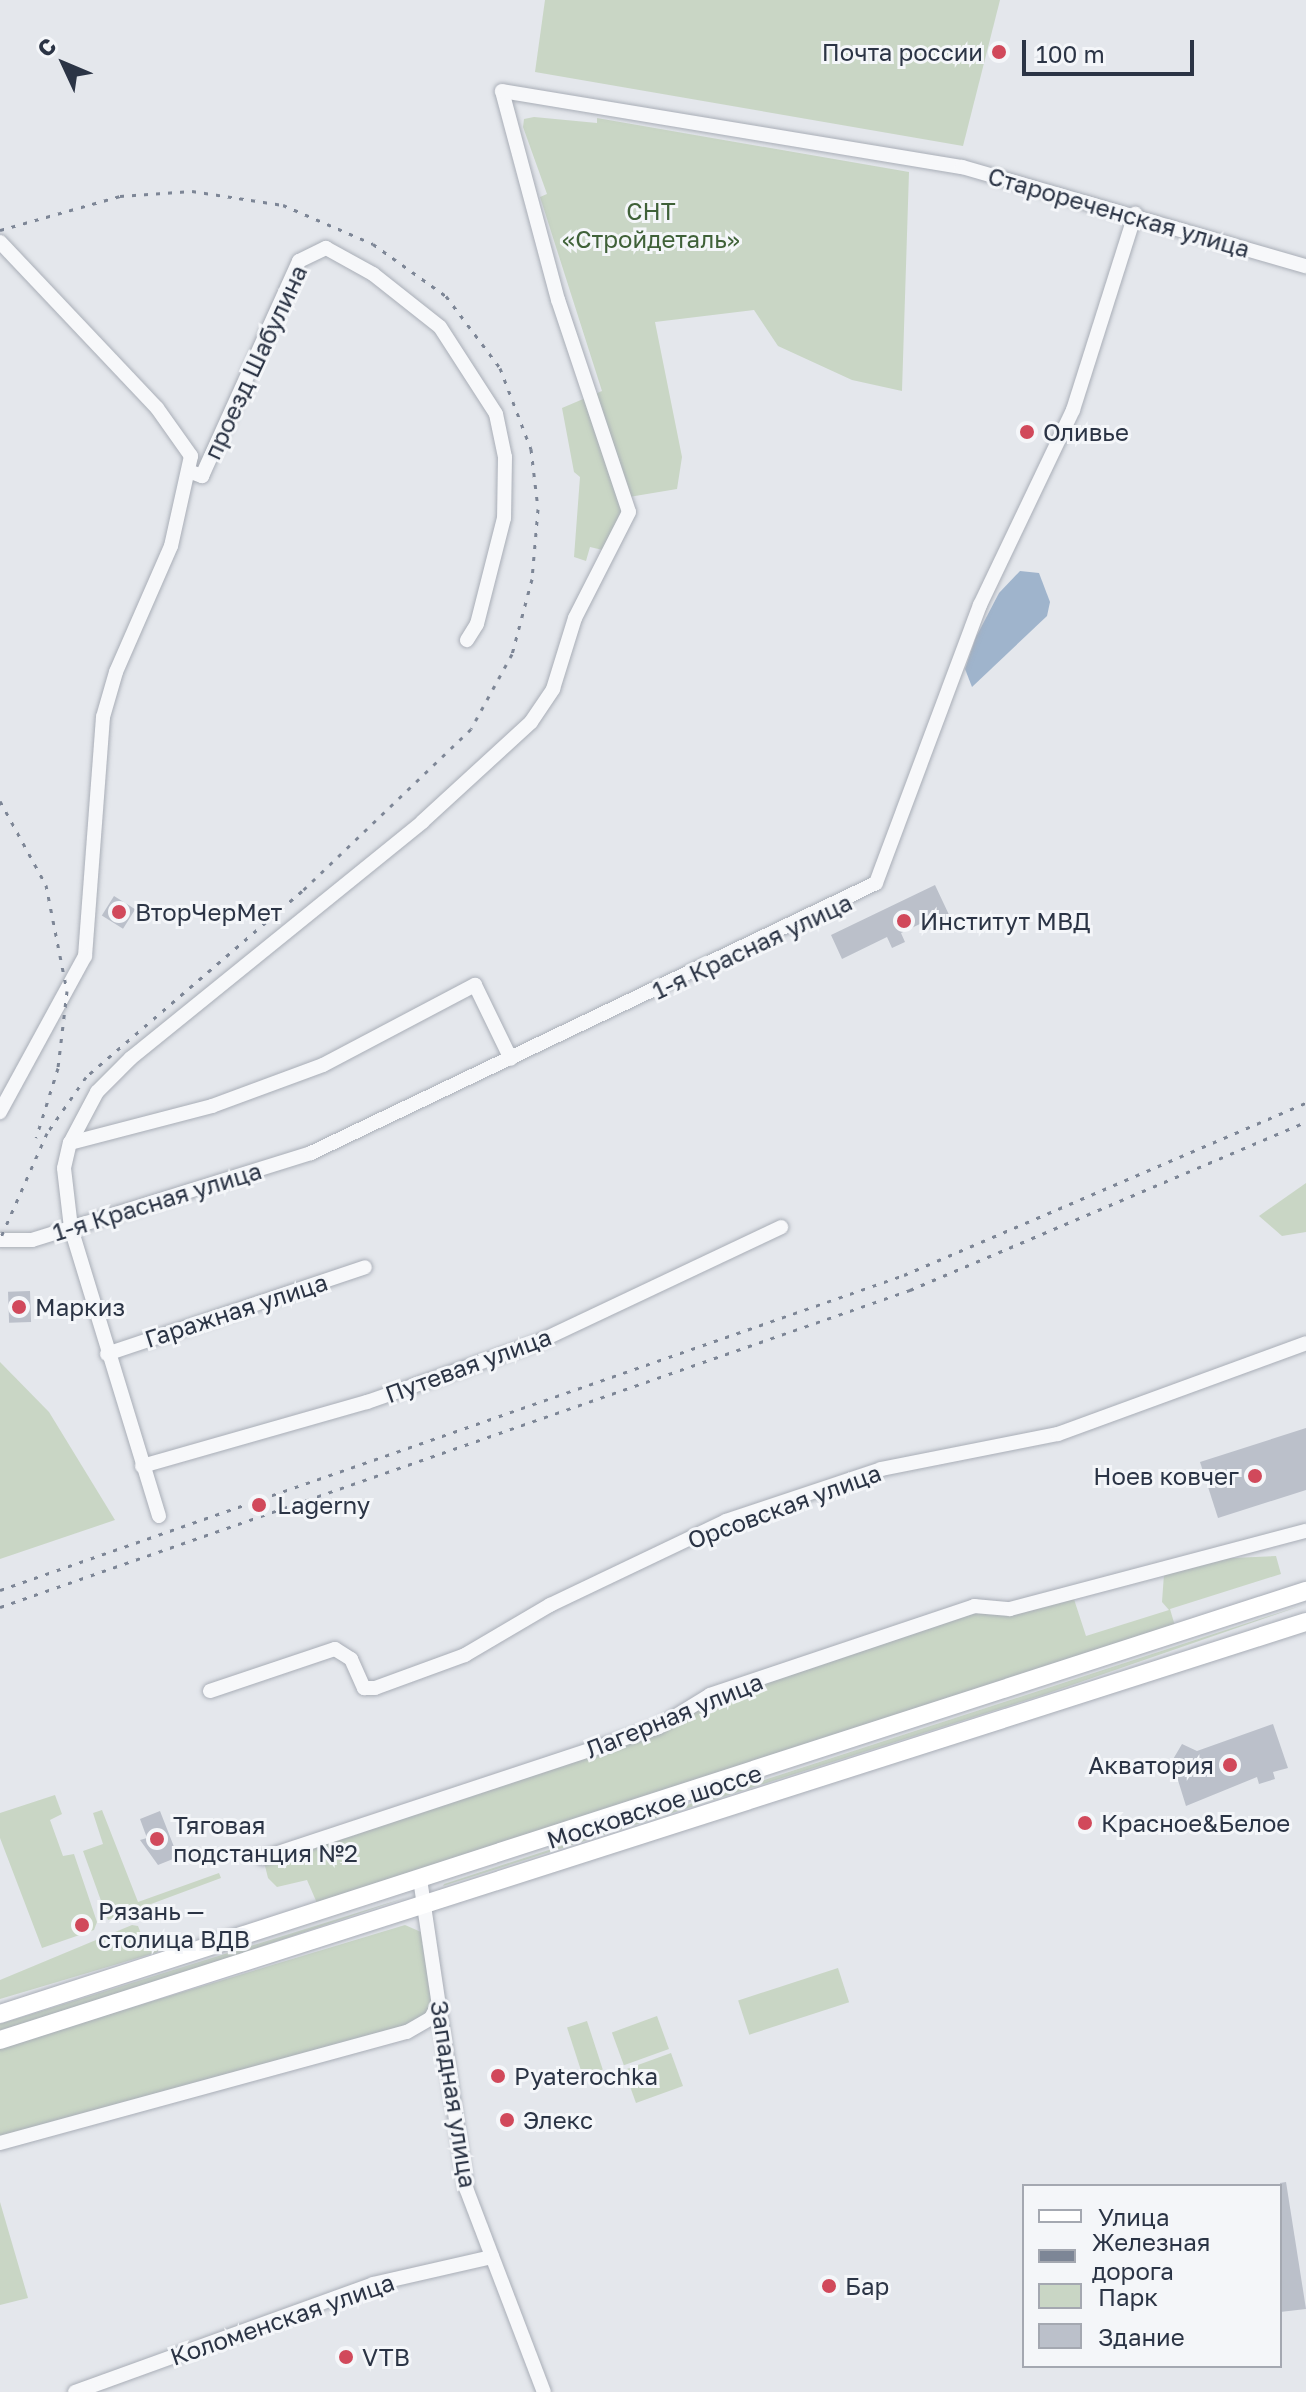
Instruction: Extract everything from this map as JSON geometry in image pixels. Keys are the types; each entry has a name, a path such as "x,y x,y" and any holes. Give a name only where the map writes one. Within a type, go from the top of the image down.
{"main road":[{"name":"Московское шоссе","path":"0,2014 1306,1591"},
{"name":"Московское шоссе","path":"0,2040 424,1907 1306,1622"}],"street":[{"name":"Старореченская улица","path":"70,1143 97,1092 131,1058 422,822 531,722 553,689 575,618 629,512 558,300 502,91 931,163 1053,188 1306,266"},
{"name":"1-я Красная улица","path":"0,1240 32,1240 311,1153 876,883 980,605 1073,410 1135,214"},
{"path":"0,242 157,408 191,456 191,472 171,546 116,672 103,717 85,956 0,1112"},
{"name":"проезд Шабулина","path":"191,472 202,476 299,261 326,248 373,274 440,327 496,414 505,457 504,518 477,624 467,640"},
{"path":"159,1516 71,1228 64,1168 70,1143 212,1106 323,1065 475,985 511,1059"},
{"name":"Путевая улица","path":"142,1466 367,1402 538,1342 781,1227"},
{"name":"Гаражная улица","path":"107,1354 365,1267"},
{"name":"Орсовская улица","path":"210,1691 335,1649 351,1659 364,1688 375,1688 465,1655 550,1605 726,1521 881,1469 1058,1434 1306,1343"},
{"name":"Лагерная улица","path":"263,1858 658,1727 710,1695 974,1606 993,1609 1214,1554 1236,1555 1306,1531"},
{"name":"Западная улица","path":"420,1879 466,2188 544,2392"},
{"path":"0,2143 407,2032 431,2018 439,2003"},
{"name":"Коломенская улица","path":"75,2392 373,2284 492,2257"}],"green space":[{"path":"545,0 1000,0 963,146 535,72"},
{"name":"СНТ «Стройдеталь»","path":"534,117 597,123 597,118 909,172 902,391 852,380 778,346 754,310 655,322 682,457 677,489 623,498 621,524 607,551 590,547 586,561 574,557 580,477 574,472 562,408 602,391 540,197 547,194 523,127 524,119"},
{"path":"1306,1183 1306,1232 1282,1236 1259,1216"},
{"path":"0,1362 49,1412 115,1520 0,1559"},
{"path":"1276,1556 1281,1574 1170,1609 1175,1626 320,1910 307,1880 277,1887 268,1878 263,1858 658,1727 681,1708 974,1606 993,1609 1071,1590 1086,1636 1169,1610 1162,1602 1164,1574 1210,1559"},
{"path":"1306,1604 1043,1695 443,1886 444,1884"},
{"path":"55,1795 62,1814 50,1820 63,1856 74,1854 97,1922 94,1930 42,1948 0,1838 0,1813"},
{"path":"102,1810 138,1902 219,1873 221,1878 108,1920 83,1851 103,1844 93,1813"},
{"path":"408,1897 82,2007 0,2030 0,2024"},
{"path":"132,1925 138,1926 147,1949 156,1947 158,1952 0,1999 0,1980"},
{"path":"405,1925 421,1932 434,1998 430,2012 404,2027 0,2138 0,2047"},
{"path":"838,1968 849,2002 749,2035 738,2000"},
{"path":"657,2016 669,2049 624,2065 612,2032"},
{"path":"587,2021 603,2070 583,2076 567,2027"},
{"path":"671,2053 683,2086 636,2103 624,2070"},
{"path":"0,2202 28,2298 0,2305"}],"water":[{"path":"1020,571 1039,573 1050,602 1047,616 972,687 965,669 976,637 999,593"}],"building":[{"name":"Институт МВД","path":"935,885 951,919 926,931 922,923 901,933 905,942 892,948 887,937 842,959 831,935"},
{"name":"ВторЧерМет","path":"114,896 135,909 123,929 102,916"},
{"name":"Маркиз","path":"30,1291 31,1322 9,1323 8,1292"},
{"name":"Ноев ковчег","path":"1306,1428 1306,1490 1218,1518 1200,1462"},
{"name":"Акватория","path":"1273,1724 1288,1768 1273,1772 1275,1779 1259,1784 1257,1777 1186,1806 1172,1761 1182,1744 1197,1751"},
{"name":"Тяговая подстанция №2","path":"160,1811 178,1857 158,1865 140,1840 147,1838 140,1819"},
{"path":"1286,2182 1306,2309 1282,2312 1282,2184"}],"railway":[{"path":"0,230 120,196 192,191 283,205 373,244 446,296 500,368 531,449 538,509 532,579 512,654 471,729 302,891 86,1077 47,1133 0,1239"},
{"path":"0,801 46,885 67,991 58,1068 36,1138"},
{"path":"0,1590 904,1275 1306,1103"},
{"path":"0,1607 910,1290 1306,1122"}],"place":[{"name":"Почта россии","path":"999,52"},
{"name":"Оливье","path":"1027,432"},
{"name":"ВторЧерМет","path":"119,912"},
{"name":"Институт МВД","path":"904,921"},
{"name":"Маркиз","path":"19,1307"},
{"name":"Ноев ковчег","path":"1255,1476"},
{"name":"Lagerny","path":"259,1505"},
{"name":"Акватория","path":"1230,1765"},
{"name":"Красное&Белое","path":"1085,1823"},
{"name":"Тяговая подстанция №2","path":"157,1839"},
{"name":"Рязань — столица ВДВ","path":"82,1925"},
{"name":"Pyaterochka","path":"498,2076"},
{"name":"Элекс","path":"507,2120"},
{"name":"Бар","path":"829,2286"},
{"name":"VTB","path":"346,2357"}]}
